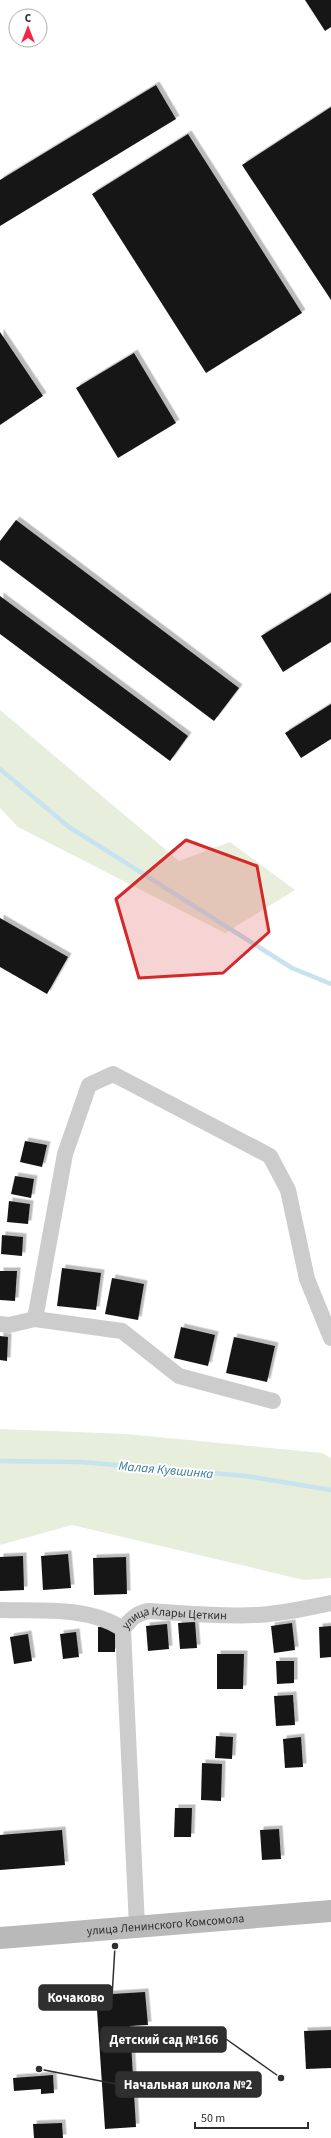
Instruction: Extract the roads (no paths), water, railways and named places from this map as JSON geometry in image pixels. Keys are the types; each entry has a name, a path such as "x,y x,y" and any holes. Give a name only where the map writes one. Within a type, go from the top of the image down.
{"main road":[{"name":"улица Ленинского Комсомола","path":"0,1938 331,1910"}],"street":[{"path":"35,1319 66,1154 89,1085 113,1074 270,1156 288,1190 307,1279 331,1338"},
{"path":"0,1324 9,1325 35,1319 122,1331 179,1376 273,1401"},
{"name":"улица Клары Цеткин","path":"0,1610 52,1611 86,1614 114,1623 123,1629 132,1617 140,1612 257,1616 290,1612 331,1603"},
{"path":"86,1614 140,1612"},
{"path":"123,1629 137,1926"}],"waterway":[{"path":"0,769 69,827 292,968 331,984"},
{"name":"Малая Кувшинка","path":"0,1461 81,1462 246,1476 331,1490"}],"place":[{"name":"Кочаково","path":"115,1946"},
{"name":"Начальная школа №2","path":"39,2069"},
{"name":"Детский сад №166","path":"281,2078"}]}
